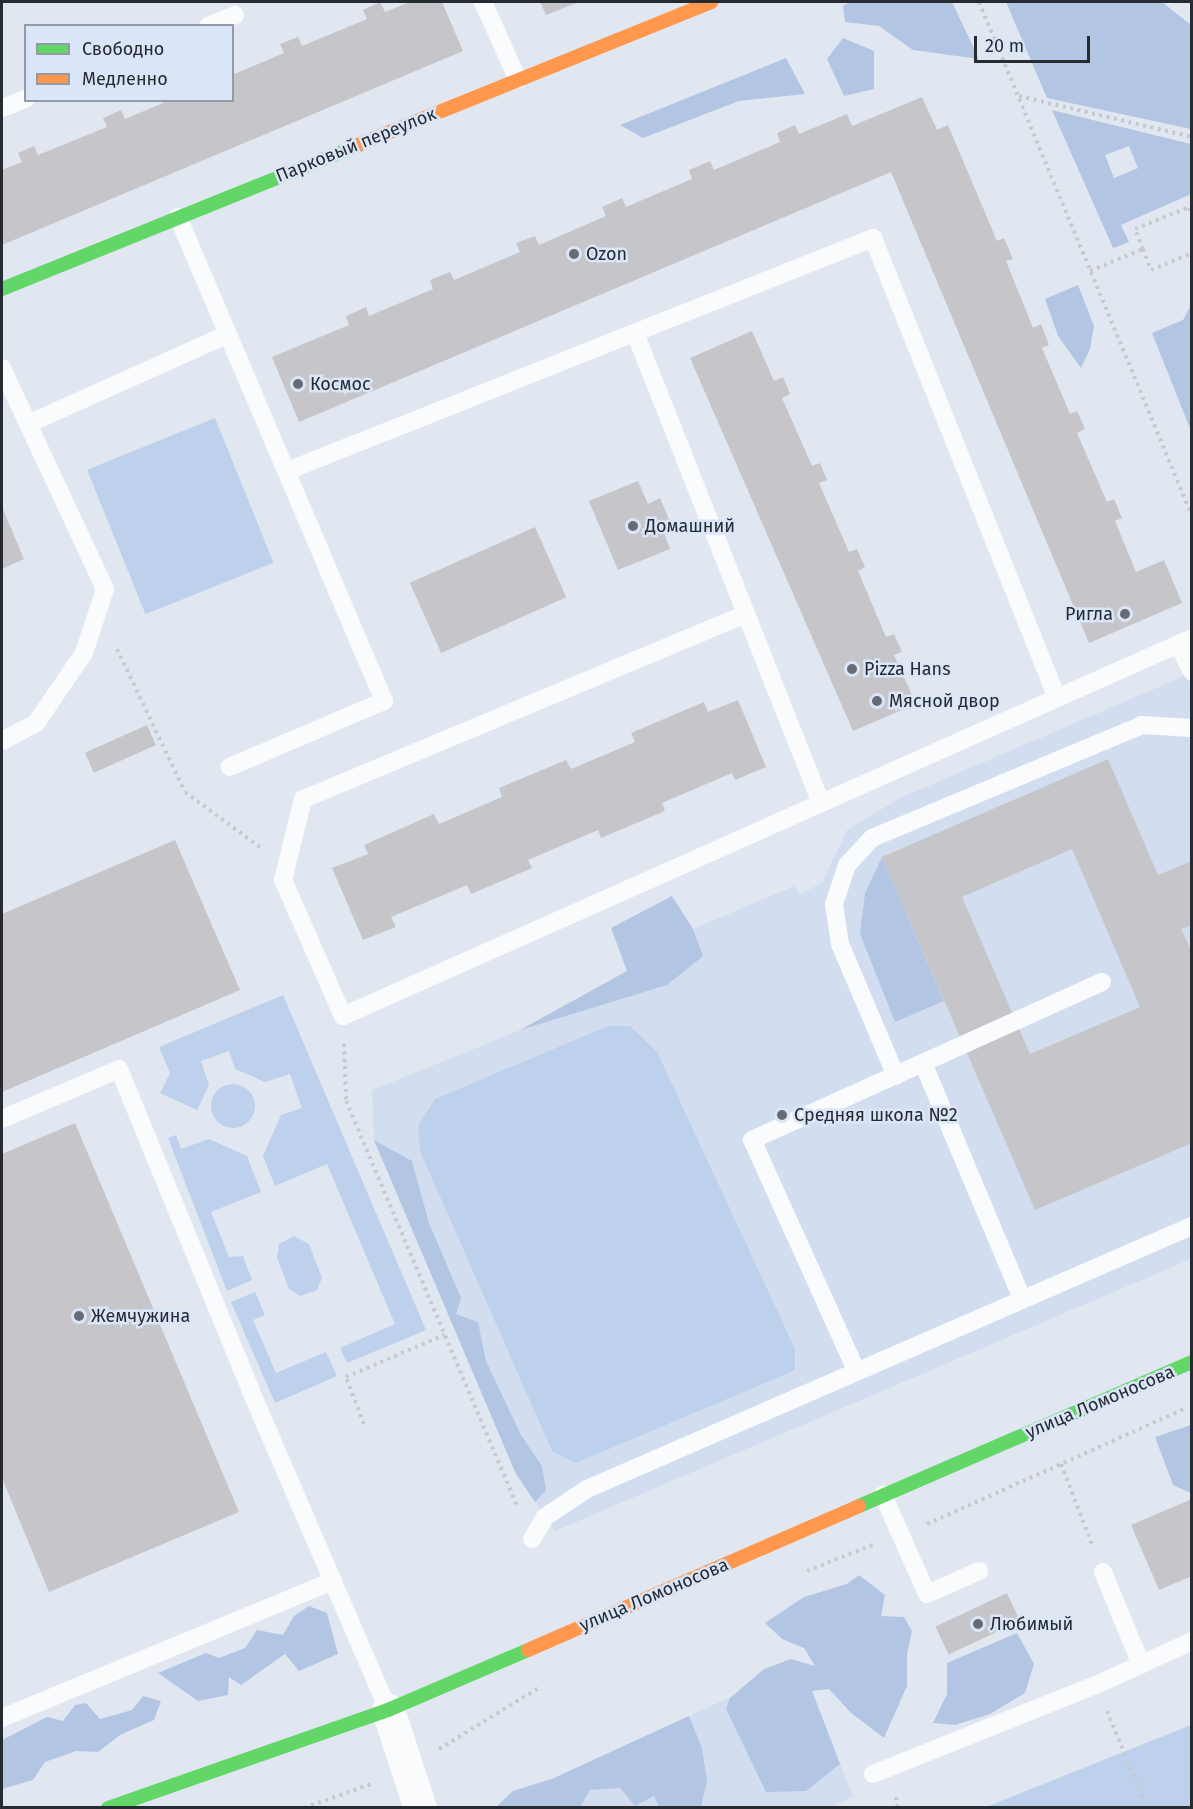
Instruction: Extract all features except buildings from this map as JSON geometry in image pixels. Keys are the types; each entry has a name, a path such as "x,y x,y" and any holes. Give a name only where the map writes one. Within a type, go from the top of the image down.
{"street":[{"name":"Парковый переулок","path":"2,289 518,80 668,9 711,2"},
{"name":"улица Ломоносова","path":"108,1808 388,1710 1191,1362"},
{"path":"388,1710 420,1808"}],"lane":[{"path":"483,2 518,80"},
{"path":"213,24 235,15"},
{"path":"2,108 24,100"},
{"path":"178,217 384,701 229,767"},
{"path":"286,471 873,238 1057,698"},
{"path":"635,333 821,803"},
{"path":"28,424 228,334"},
{"path":"2,368 105,589 84,653 36,723 2,741"},
{"path":"746,614 303,799 283,880 343,1016 1185,641 1191,672"},
{"path":"896,1076 840,944 834,904 847,865 872,838 1142,725 1191,728"},
{"path":"856,1370 752,1140 1102,982"},
{"path":"923,1063 1022,1298"},
{"path":"2,1119 119,1069 388,1710"},
{"path":"532,1539 545,1517 587,1490 856,1370 1191,1226"},
{"path":"883,1495 927,1594 979,1570"},
{"path":"1103,1572 1141,1664"},
{"path":"2,1718 333,1581"},
{"path":"873,1774 1096,1684 1191,1641"}],"path":[{"path":"979,2 1191,516"},
{"path":"1018,95 1191,137"},
{"path":"1191,215 1190,207 1135,229 1151,270 1191,253"},
{"path":"1090,271 1143,249"},
{"path":"99,611 184,792 286,867"},
{"path":"343,1016 346,1101 532,1539"},
{"path":"364,1424 346,1377 444,1335"},
{"path":"1061,1464 1103,1572"},
{"path":"1096,1684 1147,1808"},
{"path":"304,1808 378,1782"}],"shaded area":[{"path":"850,2 952,2 979,59 913,50 879,26 845,22 843,6"},
{"path":"1006,2 1162,2 1191,25 1191,129 1047,98"},
{"path":"843,38 874,51 874,89 844,96 827,59"},
{"path":"786,58 805,94 739,101 643,138 620,125"},
{"path":"1052,110 1191,144 1191,194 1121,225 1129,242 1113,248","holes":["1129,146 1138,168 1114,178 1105,155"]},
{"path":"1078,285 1094,326 1090,349 1081,368 1058,336 1045,299"},
{"path":"1191,305 1191,431 1152,333 1183,320"},
{"path":"215,418 273,563 145,614 87,470"},
{"name":"Средняя школа №2","path":"1191,673 1191,1259 555,1531 516,1474 374,1140 372,1090 703,956 693,929 794,886 800,894 822,883 847,830 900,798"},
{"path":"882,857 944,1001 895,1022 860,934 865,893"},
{"path":"672,896 693,929 703,956 667,985 520,1030 627,971 611,928"},
{"path":"283,995 426,1330 347,1363 340,1348 395,1324 327,1164 275,1186 263,1156 281,1115 302,1108 290,1074 265,1082 235,1069 229,1051 201,1061 209,1085 197,1110 160,1093 170,1073 159,1047"},
{"path":"608,1026 630,1026 657,1052 795,1349 795,1370 576,1463 552,1451 420,1151 418,1126 435,1099"},
{"path":"233,1084 249,1090 255,1106 249,1122 233,1128 217,1122 211,1106 217,1090"},
{"path":"176,1135 181,1149 209,1139 247,1156 261,1192 211,1212 229,1257 243,1256 252,1280 227,1291 168,1138"},
{"path":"374,1140 412,1161 429,1223 461,1298 456,1314 478,1322 486,1361 521,1435 542,1466 546,1490 535,1502 516,1474"},
{"path":"294,1236 309,1244 322,1278 317,1290 300,1296 289,1289 277,1257 279,1244"},
{"path":"255,1292 265,1315 253,1320 276,1373 326,1352 337,1376 275,1403 231,1302"},
{"path":"1192,1425 1191,1493 1173,1485 1155,1437"},
{"path":"859,1575 885,1595 881,1616 904,1617 912,1631 907,1655 907,1686 884,1738 851,1713 829,1689 812,1691 840,1764 806,1791 766,1792 726,1709 730,1698 764,1669 791,1659 815,1666 804,1648 782,1639 765,1623 804,1597 847,1584"},
{"path":"309,1606 327,1613 338,1654 299,1671 285,1654 241,1685 229,1677 228,1695 198,1701 158,1673 206,1653 219,1658 245,1648 257,1630 283,1635 294,1616"},
{"path":"1017,1633 1034,1664 1025,1693 990,1714 955,1725 933,1723 947,1694 947,1663"},
{"path":"802,1664 853,1797 830,1808 564,1807 554,1778"},
{"path":"143,1696 161,1701 154,1720 120,1735 98,1752 76,1751 45,1762 33,1780 2,1789 2,1740 47,1717 63,1721 75,1705 86,1703 100,1719 132,1710"},
{"path":"689,1716 702,1748 707,1781 701,1807 659,1807 654,1796 635,1806 620,1788 590,1790 580,1807 496,1807 513,1791 554,1778"},
{"path":"1191,1725 1191,1807 986,1807"}],"traffic: fast":[{"path":"2,289 360,144"},
{"path":"859,1506 1192,1362"},
{"path":"108,1808 388,1710 528,1650"}],"traffic: slow":[{"path":"360,144 711,2"},
{"path":"528,1650 859,1506"}],"place":[{"name":"Ozon","path":"574,254"},
{"name":"Космос","path":"298,384"},
{"name":"Домашний","path":"633,526"},
{"name":"Ригла","path":"1125,614"},
{"name":"Pizza Hans","path":"852,669"},
{"name":"Мясной двор","path":"877,701"},
{"name":"Средняя школа №2","path":"782,1115"},
{"name":"Жемчужина","path":"79,1316"},
{"name":"Любимый","path":"978,1624"}]}
